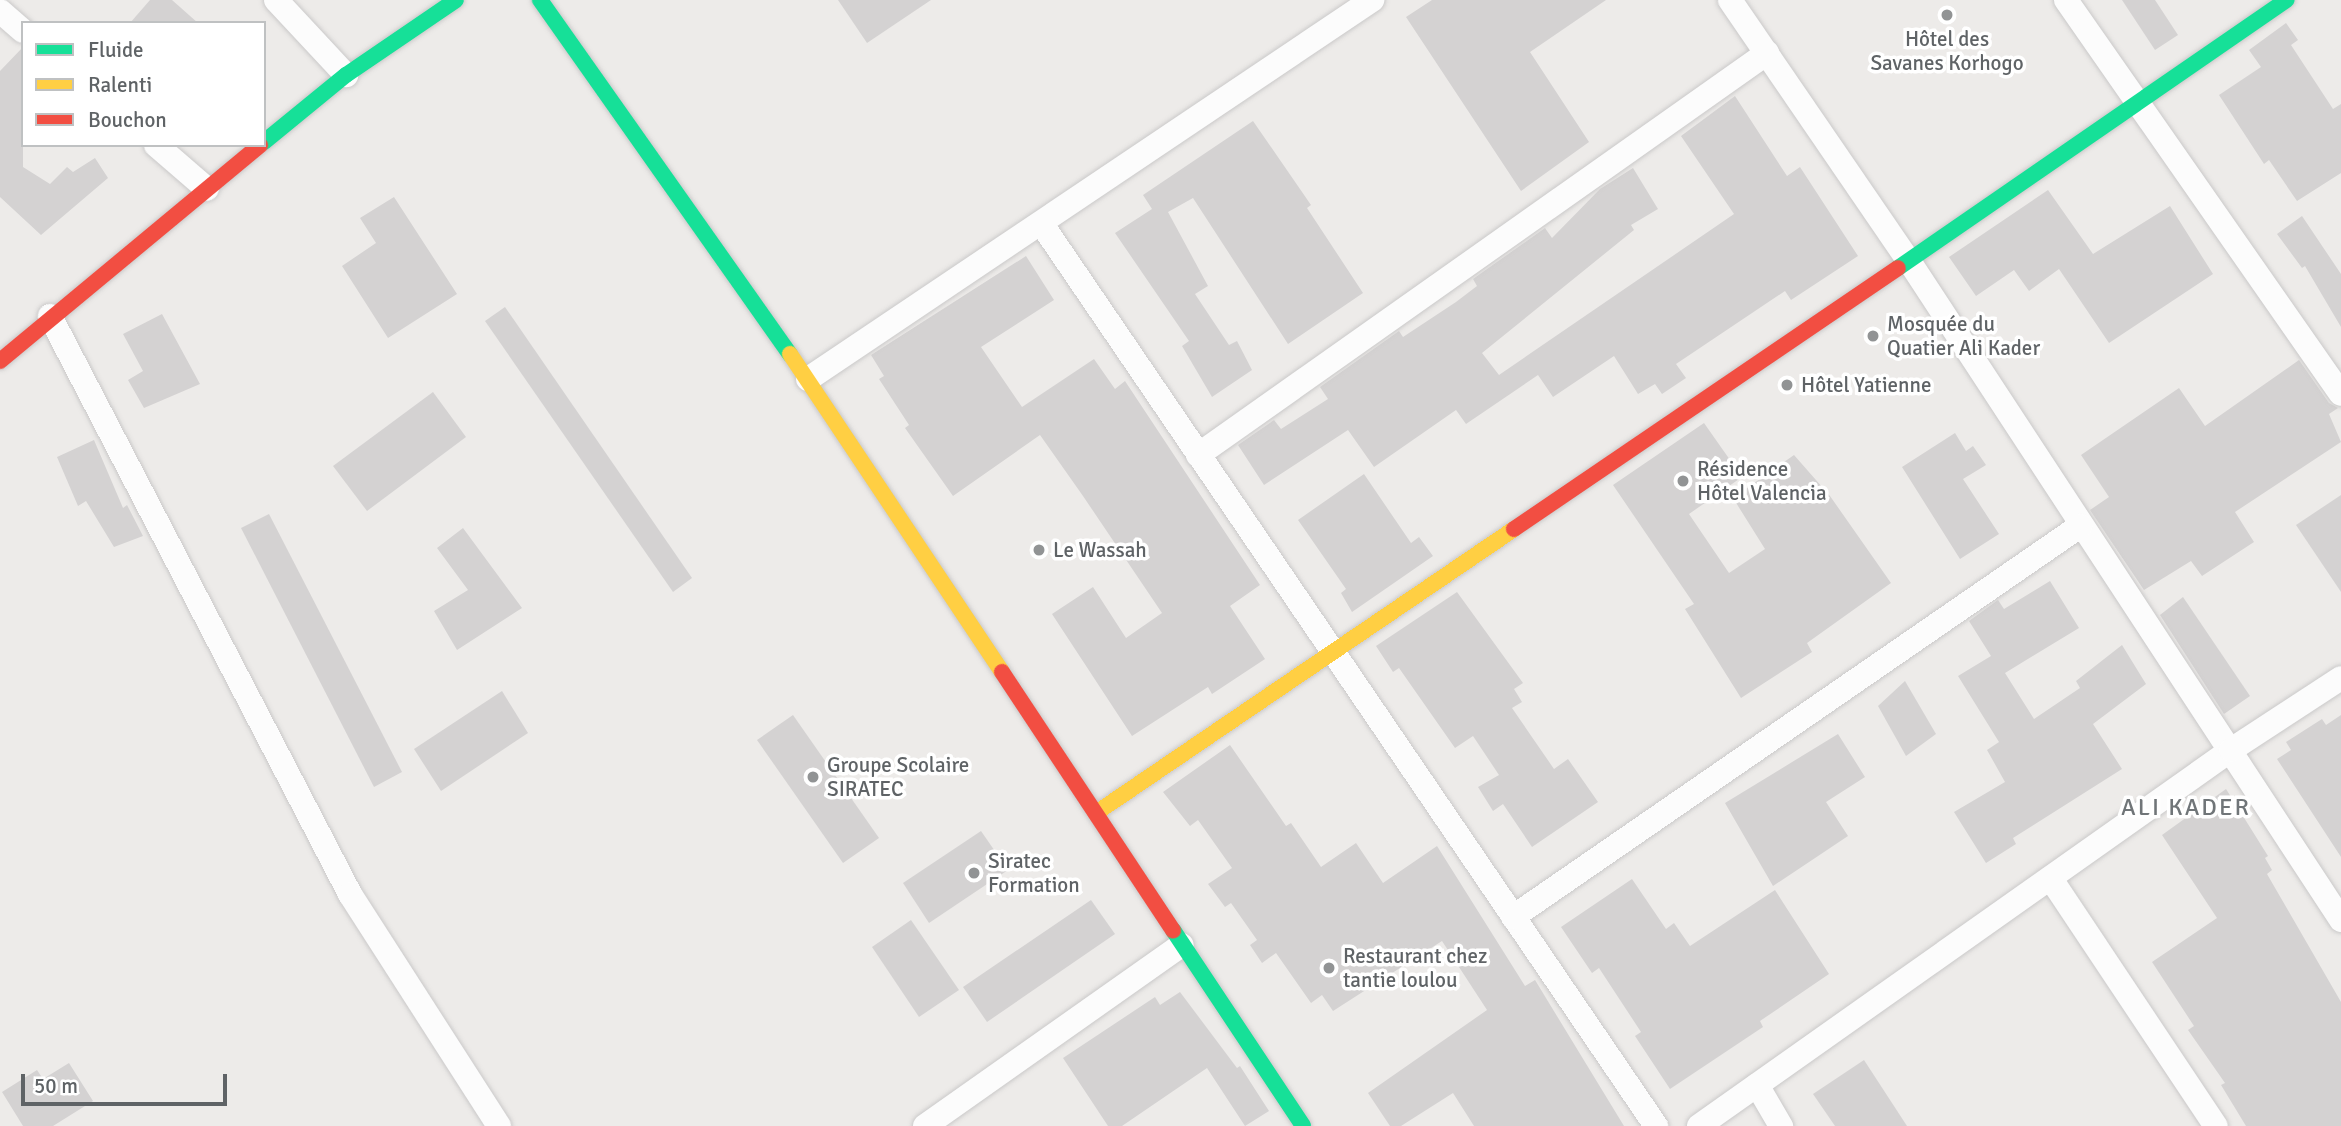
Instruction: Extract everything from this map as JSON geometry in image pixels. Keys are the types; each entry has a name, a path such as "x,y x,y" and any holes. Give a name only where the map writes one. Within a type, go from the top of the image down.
{"street":[{"path":"276,0 346,75"},
{"path":"266,140 346,75 456,0"},
{"path":"540,0 808,379 1303,1126"},
{"path":"808,379 1372,0"},
{"path":"1730,0 1909,261 2080,526 2231,750 2341,920"},
{"path":"2066,0 2341,394"},
{"path":"1096,813 2140,104 2286,0"},
{"path":"0,11 21,29"},
{"path":"1198,455 1767,53"},
{"path":"158,147 206,189"},
{"path":"0,361 50,316 258,147"},
{"path":"1041,223 1656,1126"},
{"path":"50,316 351,894 499,1126"},
{"path":"1513,917 2080,526"},
{"path":"1699,1126 2231,750 2341,678"},
{"path":"2051,878 2216,1126"},
{"path":"925,1126 1182,945"},
{"path":"1757,1085 1781,1126"}],"building":[{"path":"150,0 172,0 196,21 132,21"},
{"path":"838,0 931,0 867,43"},
{"path":"1432,0 1606,0 1530,52 1589,142 1521,191 1406,17"},
{"path":"2122,0 2155,0 2178,35 2155,50"},
{"path":"2286,23 2298,40 2291,45 2333,109 2341,104 2341,173 2297,201 2269,160 2264,164 2219,95 2261,67 2249,50"},
{"path":"21,49 23,167 50,184 67,167 73,172 95,158 108,178 41,235 0,197 0,71"},
{"path":"1735,96 1787,176 1800,167 1858,256 1791,300 1785,291 1676,364 1686,378 1662,394 1655,384 1638,394 1614,356 1553,397 1538,375 1466,424 1456,410 1374,467 1348,430 1264,485 1238,445 1274,420 1281,429 1328,399 1320,387 1399,331 1403,337 1456,302 1477,286 1473,279 1545,228 1552,238 1600,189 1633,168 1658,209 1631,225 1634,230 1482,353 1499,375 1734,214 1681,136"},
{"path":"1253,121 1311,205 1307,208 1363,293 1288,344 1193,198 1168,212 1208,286 1195,294 1229,345 1237,341 1252,370 1212,397 1182,346 1189,341 1115,233 1152,209 1143,195"},
{"path":"2048,190 2093,254 2170,206 2213,274 2109,343 2059,269 2029,291 2014,270 1976,296 1949,257"},
{"path":"394,197 457,294 388,338 342,266 376,243 360,218"},
{"path":"2302,216 2341,274 2341,327 2305,266 2302,268 2277,234"},
{"path":"1026,256 1054,300 981,347 1022,407 1094,359 1115,389 1125,381 1260,585 1230,606 1265,659 1212,694 1208,687 1132,736 1052,614 1093,587 1126,638 1162,613 1083,496 1040,435 953,496 905,428 909,425 879,379 884,376 871,355"},
{"path":"505,307 692,578 673,592 485,321"},
{"path":"162,314 200,384 144,408 128,380 143,371 123,334"},
{"path":"2299,360 2329,403 2338,408 2329,414 2341,442 2235,512 2254,542 2202,576 2191,561 2144,590 2090,510 2109,497 2081,455 2179,388 2205,426"},
{"path":"433,392 466,437 367,511 333,466"},
{"path":"1704,423 1742,477 1689,514 1729,573 1765,549 1733,498 1794,455 1830,496 1891,583 1807,643 1812,652 1741,698 1685,609 1694,604 1613,485"},
{"path":"1955,433 1966,451 1973,446 1986,465 1963,479 1999,534 1960,559 1902,467"},
{"path":"94,440 123,508 127,505 143,536 114,547 86,501 78,506 57,457"},
{"path":"1364,474 1411,543 1419,537 1433,556 1352,612 1341,593 1346,589 1298,520"},
{"path":"2341,495 2341,592 2296,525"},
{"path":"269,514 402,772 374,787 241,528"},
{"path":"463,528 522,608 457,650 434,611 468,590 437,548"},
{"path":"2050,581 2079,628 2005,673 2034,719 2080,688 2076,681 2122,645 2146,684 2093,724 2122,769 2013,838 2016,844 1986,863 1954,812 2005,782 1987,750 1999,742 1958,676 1991,656 1969,621 1998,600 2004,609"},
{"path":"1457,592 1523,683 1514,689 1522,702 1512,708 1554,769 1568,759 1598,802 1532,847 1503,804 1493,811 1478,787 1499,775 1473,736 1455,748 1399,668 1393,672 1376,646"},
{"path":"2183,597 2250,696 2224,714 2160,615"},
{"path":"1905,681 1936,734 1906,756 1878,706"},
{"path":"502,691 528,733 441,791 414,749"},
{"path":"793,715 879,838 843,863 757,740"},
{"path":"2341,715 2341,857 2277,759 2291,750 2286,742 2322,719 2326,725"},
{"path":"1838,734 1865,777 1826,802 1848,836 1773,886 1725,803"},
{"path":"1230,745 1286,826 1291,823 1321,867 1356,843 1383,883 1437,846 1525,986 1535,980 1624,1126 1474,1126 1453,1093 1401,1126 1390,1126 1368,1093 1487,1010 1442,941 1333,1011 1322,995 1311,1003 1276,953 1262,963 1250,945 1257,940 1231,903 1225,907 1208,884 1232,868 1198,820 1190,826 1163,792"},
{"path":"2226,789 2268,856 2265,858 2272,870 2267,874 2341,1002 2341,1126 2246,1126 2221,1085 2225,1083 2188,1030 2194,1026 2152,962 2217,918 2162,835"},
{"path":"981,831 1008,870 929,923 903,883"},
{"path":"1632,879 1666,929 1674,923 1690,946 1775,890 1829,974 1760,1021 1763,1027 1670,1089 1635,1036 1641,1032 1599,968 1592,973 1561,927"},
{"path":"1091,900 1115,934 987,1022 963,987"},
{"path":"911,920 959,990 919,1017 872,947"},
{"path":"1180,992 1237,1068 1240,1066 1269,1111 1245,1126 1207,1068 1122,1126 1108,1126 1063,1058 1155,997 1160,1005"},
{"path":"1864,1060 1907,1126 1835,1126 1813,1094"},
{"path":"69,1063 93,1101 53,1126 23,1126 2,1092 37,1070 43,1079"}],"traffic: fast":[{"path":"266,140 346,75 456,0"},
{"path":"540,0 790,354"},
{"path":"1898,268 2286,0"},
{"path":"1173,930 1303,1126"}],"traffic: slow":[{"path":"790,354 1002,672"},
{"path":"1096,813 1514,529"}],"traffic: jam":[{"path":"0,361 258,147"},
{"path":"1514,529 1898,268"},
{"path":"1002,672 1173,930"}],"place":[{"name":"Hôtel des Savanes Korhogo","path":"1947,15"},
{"name":"Mosquée du Quatier Ali Kader","path":"1873,336"},
{"name":"Hôtel Yatienne","path":"1787,385"},
{"name":"Résidence Hôtel Valencia","path":"1683,481"},
{"name":"Le Wassah","path":"1039,550"},
{"name":"Groupe Scolaire SIRATEC","path":"813,777"},
{"name":"Siratec Formation","path":"974,873"},
{"name":"Restaurant chez tantie loulou","path":"1329,968"}],"district":[{"name":"ALI KADER","path":"2186,808"}]}
